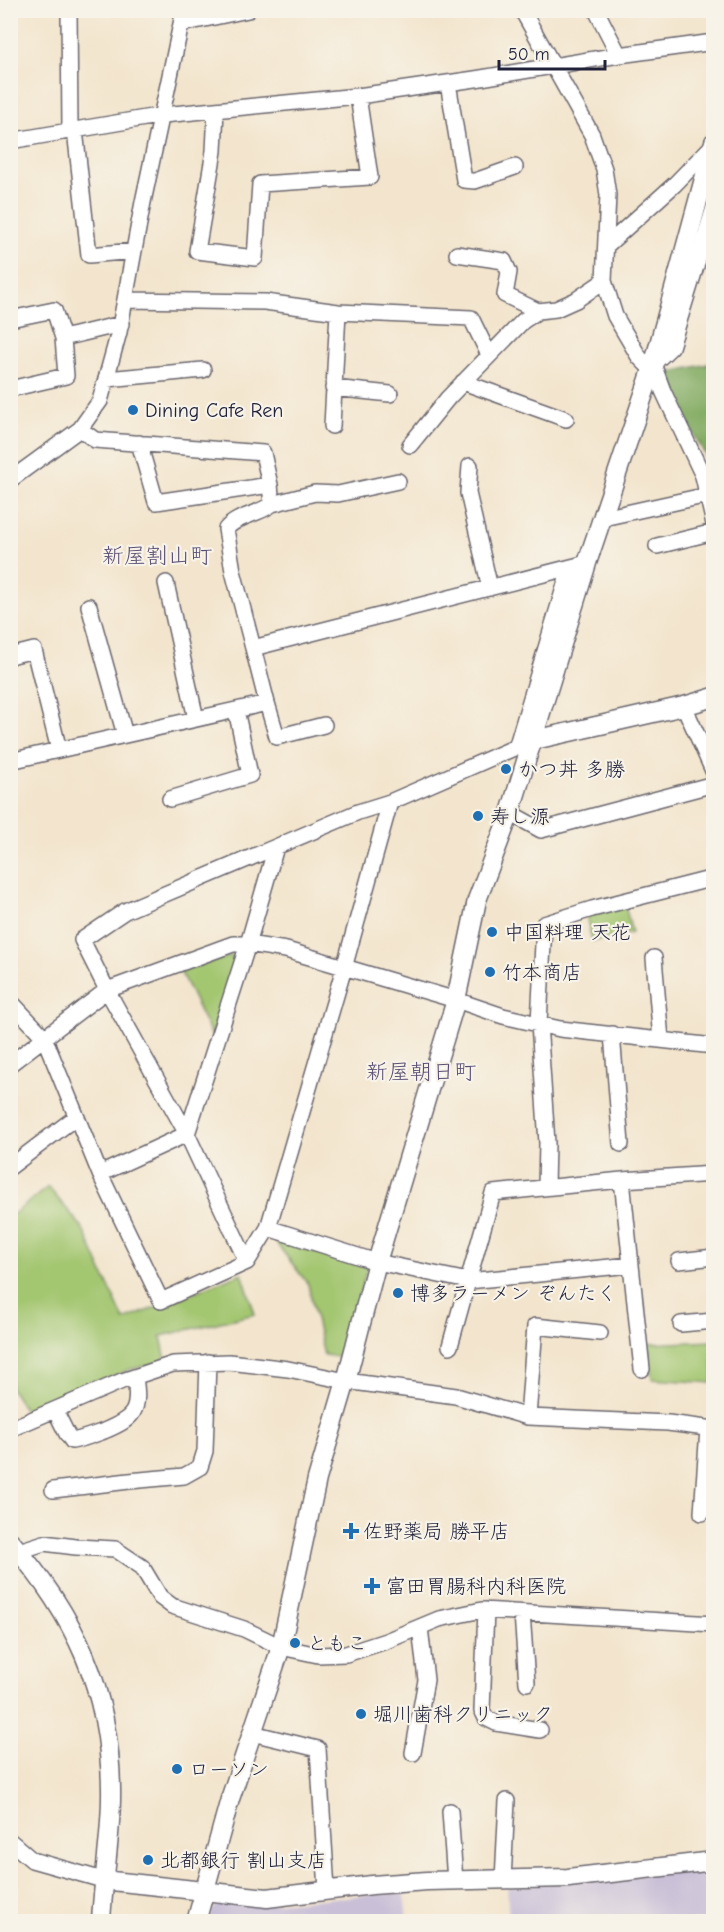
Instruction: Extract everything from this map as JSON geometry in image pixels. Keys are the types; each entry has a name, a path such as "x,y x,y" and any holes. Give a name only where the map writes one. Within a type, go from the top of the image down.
{"street":[{"path":"69,10 72,130 89,255 134,251"},
{"path":"10,480 80,429 100,401 121,324 143,202 182,17 248,10"},
{"path":"522,10 592,135 604,169 608,195 604,281 615,316 639,357 652,367 703,476 711,488 714,524"},
{"path":"596,10 619,55"},
{"path":"10,141 163,115 358,96 714,42"},
{"path":"448,83 464,180 475,181 514,167"},
{"path":"216,110 214,151 197,251 255,258 260,184 370,177 358,96"},
{"path":"606,246 674,185 713,144"},
{"path":"196,1922 230,1799 281,1647 317,1479 346,1381 377,1262 456,1000 477,900 510,813 524,745 579,566 603,518 652,367 713,144"},
{"path":"652,367 671,347 714,208"},
{"path":"457,254 504,261 509,272 505,295 538,311"},
{"path":"410,445 463,382 523,321 538,311 556,309 576,300 604,281"},
{"path":"126,300 265,302 338,312 471,318 489,355"},
{"path":"10,319 54,310 63,338 66,376 10,389"},
{"path":"332,426 338,312"},
{"path":"63,338 121,324"},
{"path":"107,379 203,370"},
{"path":"463,382 566,419"},
{"path":"333,388 390,394"},
{"path":"80,429 95,440 263,453 272,504"},
{"path":"139,443 156,502 270,485"},
{"path":"470,466 468,493 490,588"},
{"path":"324,725 277,737 233,571 226,529 232,522 266,509 272,504 315,493 338,494 398,481"},
{"path":"603,518 711,488"},
{"path":"657,546 714,532"},
{"path":"253,648 579,566"},
{"path":"166,583 196,719"},
{"path":"89,606 125,735"},
{"path":"10,656 34,650 59,750"},
{"path":"247,1262 187,1134 107,990 82,940 124,911 524,745 684,706 712,702"},
{"path":"10,761 267,703"},
{"path":"684,706 714,773"},
{"path":"170,799 250,775 236,710"},
{"path":"510,813 541,830 714,784"},
{"path":"10,1001 44,1037 100,1174 162,1301 247,1262 268,1228 390,802"},
{"path":"100,1174 187,1134 248,944 276,847"},
{"path":"546,1187 547,1143 539,1023 544,924 592,909 714,878"},
{"path":"10,1064 107,990 233,944 285,950 456,1000 502,1016 560,1029 714,1046"},
{"path":"654,958 661,1040"},
{"path":"612,1034 621,1144"},
{"path":"10,1167 76,1117"},
{"path":"450,1346 493,1193 622,1180 714,1174"},
{"path":"622,1180 642,1369"},
{"path":"268,1228 377,1262 468,1281 631,1265"},
{"path":"680,1261 714,1257"},
{"path":"681,1324 714,1321"},
{"path":"528,1417 535,1326 600,1333"},
{"path":"53,1490 184,1476 201,1467 205,1451 208,1362"},
{"path":"10,1429 135,1377 173,1364 229,1362 288,1369 346,1381 456,1396 528,1417 668,1423 711,1429 702,1513"},
{"path":"55,1410 66,1434 72,1441 82,1440 125,1422 134,1412 137,1394 135,1377"},
{"path":"15,1546 44,1543 115,1549 142,1567 160,1597 172,1606 244,1629 281,1647 318,1655 346,1654 386,1641 439,1619 486,1610 714,1624"},
{"path":"15,1546 51,1592 73,1628 94,1677 106,1723 111,1791 101,1922"},
{"path":"486,1610 482,1710 486,1718 496,1723 540,1730"},
{"path":"522,1613 527,1683"},
{"path":"413,1753 426,1680 420,1627"},
{"path":"252,1733 318,1749 327,1890"},
{"path":"503,1880 507,1801"},
{"path":"450,1811 455,1881"},
{"path":"10,1841 32,1860 103,1880 267,1898 372,1885 568,1878 712,1862"}],"lane":[{"path":"712,1862 713,1922"}],"shaded area":[{"path":"713,1868 713,1921 509,1921 507,1887"},
{"path":"404,1892 407,1921 209,1922 212,1910 219,1903 264,1904"}],"green space":[{"path":"713,363 712,467 667,386 671,372"},
{"path":"625,905 632,933 592,941 586,915"},
{"path":"234,955 239,959 212,1036 180,971"},
{"path":"48,1187 82,1227 124,1320 242,1273 255,1314 161,1336 166,1361 128,1370 28,1415 11,1389 11,1216"},
{"path":"274,1240 367,1267 343,1357 324,1355 308,1284"},
{"path":"713,1341 713,1383 652,1379 648,1344"}],"place":[{"name":"Dining Cafe Ren","path":"133,410"},
{"name":"かつ丼 多勝","path":"506,769"},
{"name":"寿し源","path":"478,816"},
{"name":"中国料理 天花","path":"492,932"},
{"name":"竹本商店","path":"490,972"},
{"name":"博多ラーメン ぞんたく","path":"398,1293"},
{"name":"佐野薬局 勝平店","path":"351,1531"},
{"name":"富田胃腸科内科医院","path":"372,1586"},
{"name":"ともこ","path":"295,1643"},
{"name":"堀川歯科クリニック","path":"361,1714"},
{"name":"ローソン","path":"177,1769"},
{"name":"北都銀行 割山支店","path":"148,1860"}],"district":[{"name":"新屋割山町","path":"157,556"},
{"name":"新屋朝日町","path":"421,1072"}]}
